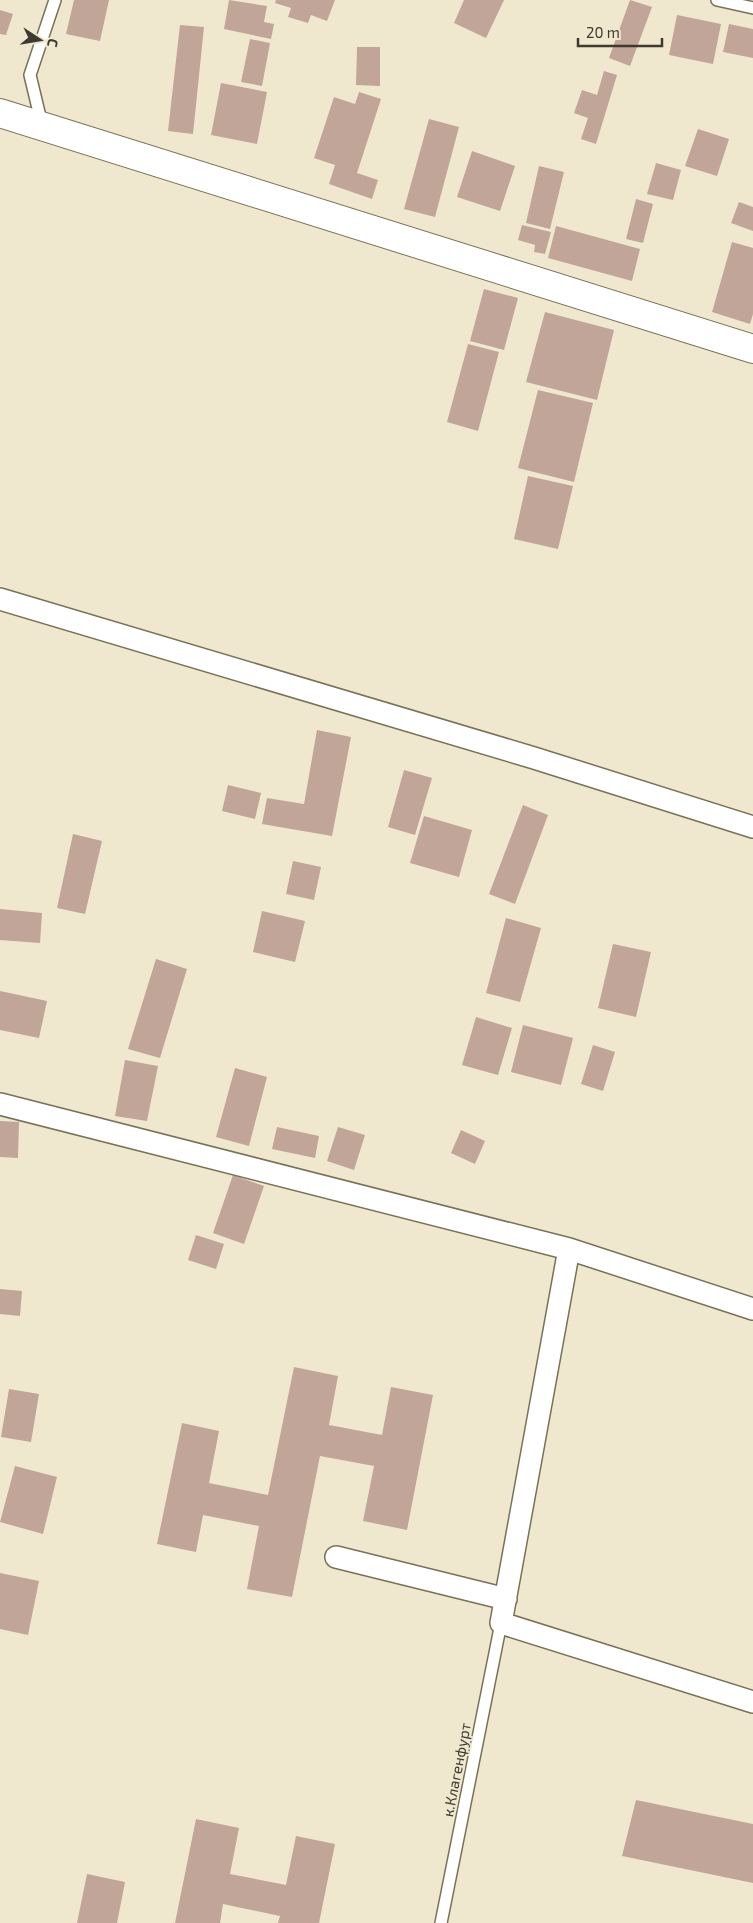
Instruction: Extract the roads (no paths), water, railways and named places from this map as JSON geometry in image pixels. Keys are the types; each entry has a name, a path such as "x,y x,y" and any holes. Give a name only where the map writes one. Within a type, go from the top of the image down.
{"street":[{"path":"0,113 753,349"},
{"path":"0,599 525,755 753,827"},
{"path":"0,1104 569,1249 753,1309"},
{"path":"569,1249 501,1623 753,1702"},
{"path":"336,1557 506,1599"}],"lane":[{"path":"43,126 30,75 55,0"},
{"path":"717,0 753,8"},
{"name":"к.Клагенфурт","path":"441,1923 501,1623"}]}
